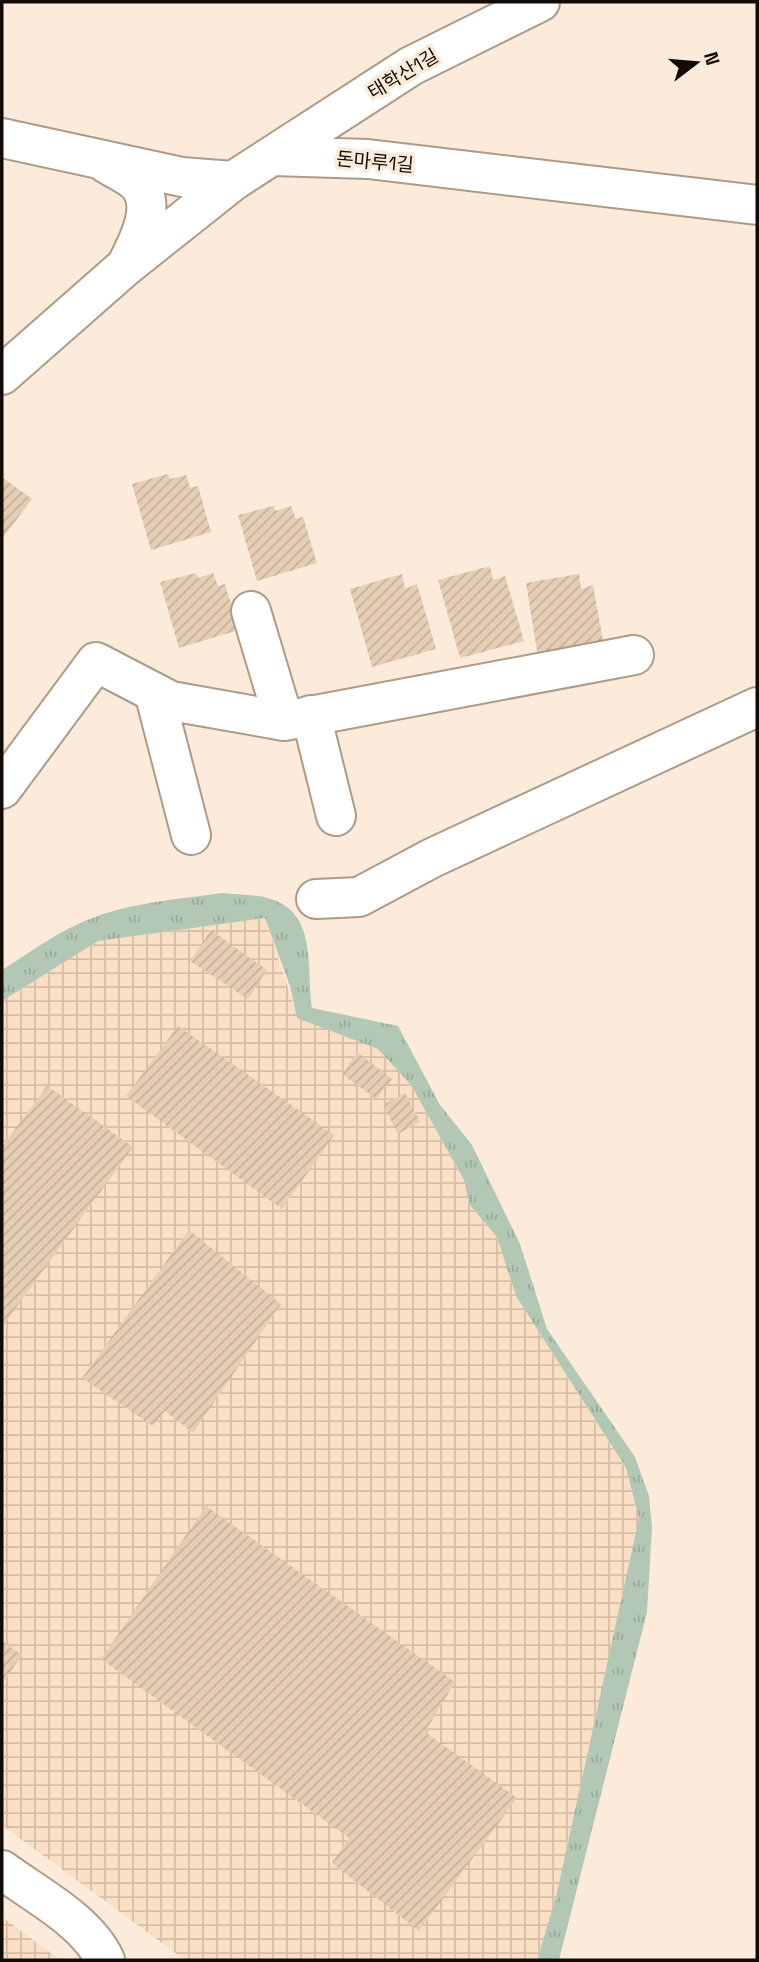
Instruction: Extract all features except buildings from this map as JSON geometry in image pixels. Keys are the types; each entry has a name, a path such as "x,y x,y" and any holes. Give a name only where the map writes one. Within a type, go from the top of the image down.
{"street":[{"name":"태학산1길","path":"272,156 411,66 540,2"},
{"path":"369,93 364,119 370,143 391,162"},
{"path":"2,138 182,177 233,181"},
{"path":"2,375 126,266 233,181 272,156"},
{"name":"돈마루1길","path":"272,156 391,162 757,205"},
{"path":"99,159 138,184 147,206 142,234 126,266"},
{"path":"251,611 298,718 336,816"},
{"path":"2,789 96,662 172,701 298,718 634,655"},
{"path":"154,692 191,835"},
{"path":"316,899 359,897 432,858 757,707"},
{"path":"2,1870 71,1920 99,1948 105,1960"}],"shaded area":[{"path":"265,918 298,1018 378,1049 411,1085 464,1180 469,1204 497,1237 516,1296 626,1469 639,1518 556,1897 537,1960 185,1960 2,1825 2,1001 98,941"},
{"path":"2,1917 59,1959 59,1960 2,1960"}],"green space":[{"path":"222,893 271,899 286,906 296,917 307,945 312,1008 398,1026 440,1105 472,1145 520,1244 547,1329 635,1457 649,1496 652,1528 647,1612 559,1960 537,1960 556,1897 639,1518 626,1468 516,1296 497,1237 469,1204 464,1180 411,1085 378,1049 297,1018 290,986 265,918 98,941 2,1001 2,970 70,928 126,908"}]}
